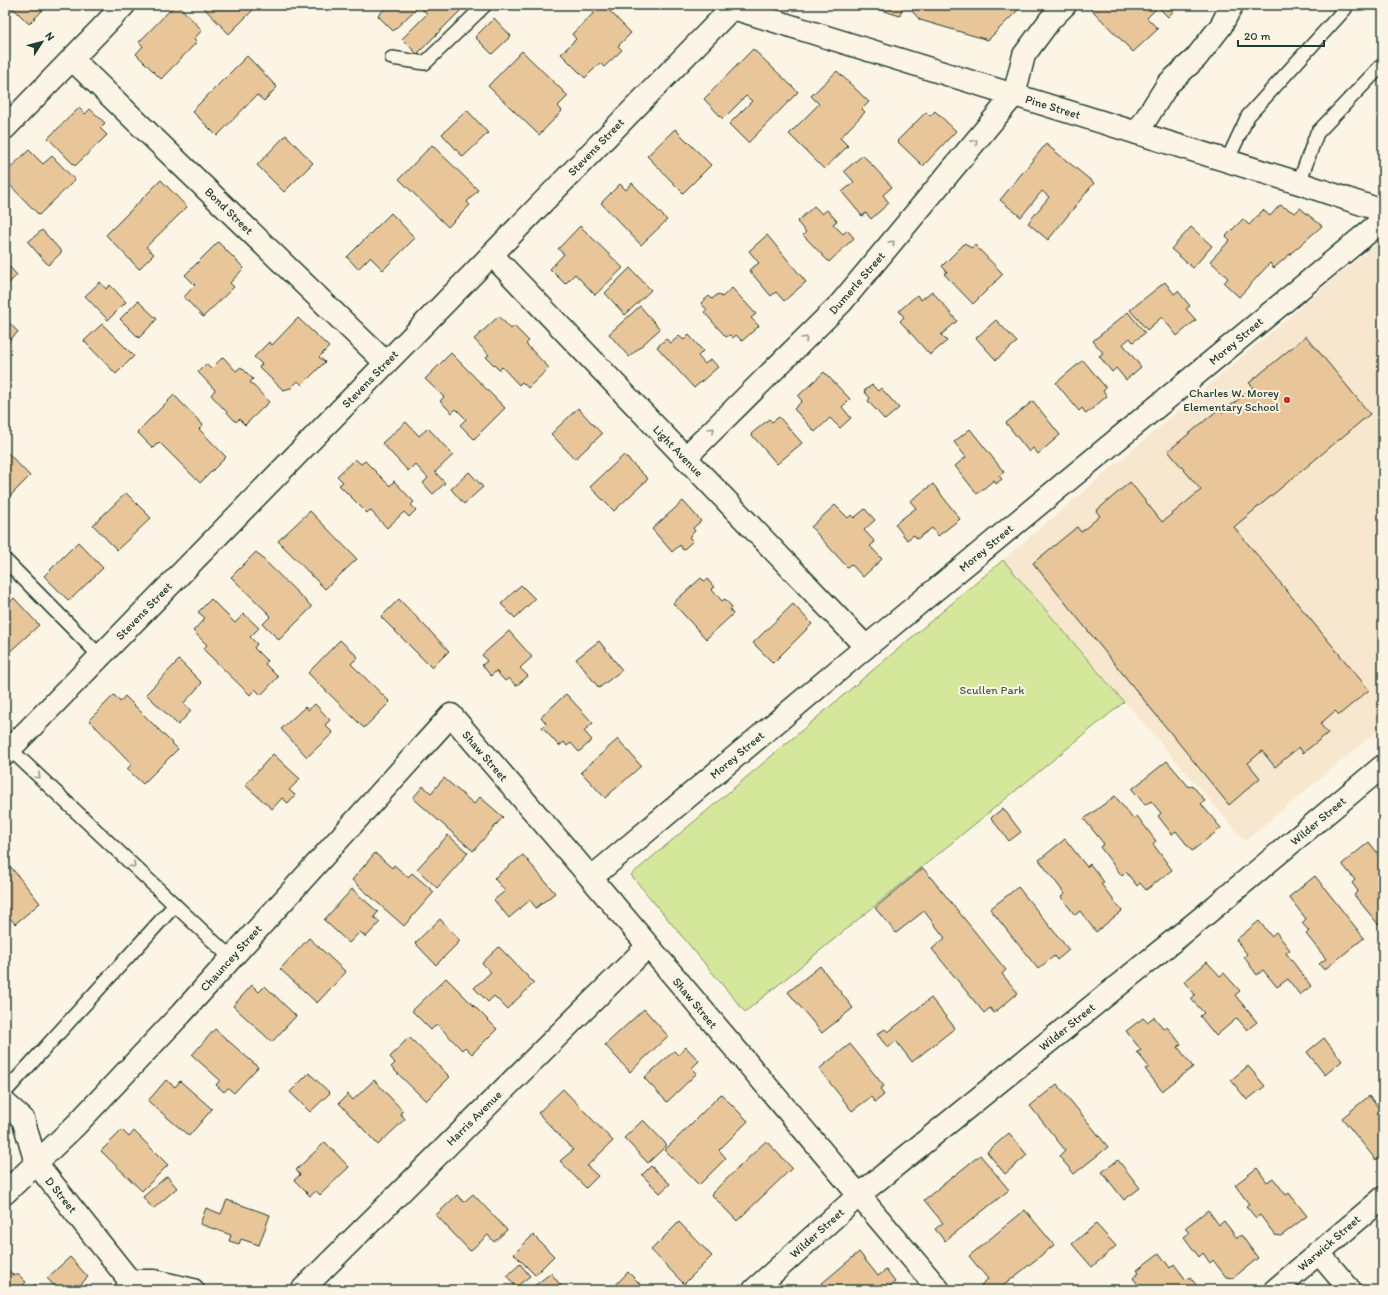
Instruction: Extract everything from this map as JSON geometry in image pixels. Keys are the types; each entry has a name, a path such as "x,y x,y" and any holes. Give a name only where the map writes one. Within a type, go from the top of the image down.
{"street":[{"path":"5,128 124,5"},
{"path":"1014,95 1024,55 1050,20 1065,5"},
{"path":"1137,133 1168,84 1196,58 1221,26 1232,5"},
{"name":"Pine Street","path":"730,6 1299,183 1383,211"},
{"name":"Stevens Street","path":"7,751 492,255 730,6"},
{"name":"Bond Street","path":"72,59 386,363"},
{"name":"Dumerle Street","path":"685,458 842,304 1014,95"},
{"name":"Morey Street","path":"591,878 866,647 1383,220"},
{"name":"Light Avenue","path":"492,255 866,647"},
{"name":"Shaw Street","path":"451,715 591,878 647,947 939,1290"},
{"name":"Chauncey Street","path":"5,1193 76,1125 181,1014 451,715"},
{"name":"Wilder Street","path":"754,1290 859,1195 1199,920 1383,766"},
{"name":"Harris Avenue","path":"302,1290 647,947"},
{"name":"D Street","path":"5,1103 23,1119 36,1163 128,1286 154,1281 193,1290"},
{"name":"Warwick Street","path":"1275,1290 1383,1198"},
{"path":"1318,1252 1350,1290"}],"lane":[{"path":"392,58 425,64 485,5"},
{"path":"1227,161 1248,116 1344,9"},
{"path":"1299,183 1316,133 1383,64"},
{"path":"5,560 100,656"},
{"path":"7,751 175,904 231,958"},
{"path":"5,1092 175,904"}],"shaded area":[{"name":"Charles W. Morey Elementary School","path":"1381,239 1383,239 1383,726 1245,841 1003,560"}],"green space":[{"name":"Scullen Park","path":"1003,560 1124,702 745,1012 631,875"}],"building":[{"path":"5,5 48,5 29,24 13,8 8,13 5,10"},
{"path":"175,5 178,5 202,30 194,39 197,42 161,79 136,54 143,46 139,42"},
{"path":"201,5 251,5 254,9 229,34"},
{"path":"388,5 466,5 417,54 402,39 427,14 419,6 393,31 378,16"},
{"path":"602,5 604,5 631,33 618,46 622,50 604,67 600,63 585,78 561,54 576,39 572,34"},
{"path":"866,5 903,5 900,16"},
{"path":"919,5 1019,5 1021,7 988,40 920,20 912,11"},
{"path":"1091,5 1178,6 1168,17 1158,7 1147,18 1158,29 1133,52 1089,7"},
{"path":"494,18 511,36 492,54 475,37"},
{"path":"753,49 798,92 748,143 729,124 752,101 746,96 723,119 704,99"},
{"path":"522,51 568,96 558,106 562,111 539,135 488,86"},
{"path":"247,56 277,87 264,101 257,95 217,136 192,111"},
{"path":"837,71 869,102 862,109 865,112 840,138 848,146 824,169 789,134 819,104 811,96"},
{"path":"79,108 85,114 90,109 105,123 100,128 107,135 75,166 48,138"},
{"path":"467,110 488,133 463,157 442,134"},
{"path":"935,111 956,131 923,166 897,141 926,112 930,116"},
{"path":"675,129 711,165 683,193 647,156"},
{"path":"286,135 313,163 284,192 257,165"},
{"path":"1046,144 1094,183 1048,240 1028,223 1049,197 1042,191 1021,217 1000,200"},
{"path":"432,145 478,190 467,202 470,205 448,227 399,179"},
{"path":"29,150 43,164 52,156 75,180 39,215 5,180 5,173"},
{"path":"863,155 892,187 883,195 889,203 871,219 866,213 862,216 842,192 854,182 844,171"},
{"path":"161,180 187,207 146,247 154,254 139,269 106,235"},
{"path":"632,183 667,220 641,245 601,203 620,184 626,190"},
{"path":"1280,205 1295,213 1300,208 1322,226 1274,268 1270,263 1239,297 1224,283 1228,278 1210,261 1230,240 1226,236 1243,219 1249,225 1263,210 1270,216"},
{"path":"814,206 822,214 827,210 837,221 833,224 843,234 847,230 854,238 829,262 803,235 806,232 797,222"},
{"path":"391,213 415,238 383,270 370,257 358,269 347,257"},
{"path":"580,226 623,268 595,295 575,274 565,284 550,269 564,254 558,249"},
{"path":"1191,227 1212,246 1193,268 1171,249"},
{"path":"42,230 62,252 48,265 28,242"},
{"path":"767,235 806,282 784,301 776,292 771,296 749,270 759,263 749,251"},
{"path":"218,242 244,268 230,283 234,287 203,317 184,297 195,285 185,275"},
{"path":"965,243 971,248 975,245 1003,274 973,304 944,274 947,272 942,266"},
{"path":"5,262 17,275 5,287"},
{"path":"630,268 651,290 625,315 605,293"},
{"path":"100,282 106,289 110,285 126,302 108,320 85,296"},
{"path":"1165,282 1174,294 1178,291 1190,306 1186,309 1196,320 1177,336 1162,317 1147,330 1130,310"},
{"path":"732,288 756,314 751,318 759,326 742,341 736,335 733,338 730,335 726,337 704,312 707,310 701,303 709,296 712,299 718,294 722,297"},
{"path":"932,291 957,321 941,335 947,341 930,355 900,321 904,317 899,311 917,295 921,300"},
{"path":"138,301 157,319 139,338 120,319"},
{"path":"640,306 660,329 629,357 609,334"},
{"path":"1128,312 1145,333 1133,342 1130,338 1123,344 1141,367 1126,380 1116,368 1112,372 1099,356 1103,353 1093,341"},
{"path":"499,316 511,329 514,326 529,341 526,344 549,368 528,388 522,382 519,385 502,367 499,370 486,357 489,355 474,339"},
{"path":"5,318 18,332 5,344"},
{"path":"298,318 329,347 319,357 325,362 302,385 298,381 291,388 283,390 259,367 262,364 254,357 269,342 272,345"},
{"path":"996,320 1017,342 996,360 976,338"},
{"path":"102,324 134,356 116,374 84,341"},
{"path":"689,335 703,351 698,356 705,364 711,359 718,367 694,388 657,347 666,339 671,343 679,336 684,340"},
{"path":"1306,336 1370,414 1234,527 1369,690 1339,715 1335,711 1320,724 1328,733 1303,753 1299,747 1275,767 1262,751 1248,763 1260,778 1229,805 1033,563 1077,527 1081,532 1100,516 1096,511 1130,482 1162,522 1201,490 1168,451 1219,409 1222,413 1253,387 1249,383"},
{"path":"451,353 505,408 474,439 460,425 466,419 456,409 452,413 440,401 444,397 425,379"},
{"path":"223,357 236,371 241,367 253,379 250,382 269,402 245,425 239,419 236,422 211,395 215,390 198,372 206,364 211,369"},
{"path":"1083,360 1106,388 1103,391 1107,396 1086,414 1082,408 1079,411 1056,383"},
{"path":"824,372 850,399 842,407 851,418 840,428 830,418 815,432 794,409 802,401 798,396"},
{"path":"872,385 878,391 881,388 899,408 885,420 868,401 870,398 864,391"},
{"path":"174,395 203,425 199,429 226,457 200,483 159,442 153,448 137,432"},
{"path":"1033,401 1060,435 1038,454 1033,448 1029,452 1006,423"},
{"path":"578,408 602,434 575,459 551,434"},
{"path":"779,417 802,443 777,464 751,434 769,419 772,422"},
{"path":"406,422 419,436 428,428 453,455 435,472 445,483 433,494 423,483 428,478 415,464 408,471 382,443"},
{"path":"970,429 1004,472 999,476 1002,479 996,484 994,480 977,494 955,466 966,457 954,442"},
{"path":"5,450 30,476 7,499 11,503 5,508"},
{"path":"624,455 648,479 614,511 590,487"},
{"path":"355,459 361,464 365,461 390,486 394,481 414,502 411,505 416,510 409,517 404,512 387,528 370,510 367,513 339,485 343,482 337,476"},
{"path":"469,472 483,487 464,504 451,489"},
{"path":"933,484 960,519 938,536 932,528 917,539 914,535 907,540 895,524 916,508 910,501"},
{"path":"126,493 151,518 117,550 93,525"},
{"path":"683,501 701,521 693,528 695,531 689,537 693,541 683,550 680,545 672,552 652,529"},
{"path":"835,505 848,518 851,515 854,518 865,509 875,520 864,530 875,542 870,546 882,559 863,577 851,564 847,567 811,527"},
{"path":"310,511 357,559 325,589 278,541"},
{"path":"78,542 103,568 69,601 44,576"},
{"path":"256,552 312,607 279,640 263,624 271,616 231,577"},
{"path":"701,578 704,581 707,579 714,587 711,589 722,601 725,599 732,607 730,610 733,614 706,639 673,603"},
{"path":"521,585 535,599 515,618 501,604"},
{"path":"14,598 39,625 5,656 5,607"},
{"path":"211,599 235,623 244,614 259,628 250,637 257,644 254,648 267,661 265,664 278,677 261,695 255,689 250,695 203,649 207,645 193,631 205,618 198,612"},
{"path":"399,599 449,651 432,668 381,617"},
{"path":"793,604 812,624 773,663 753,643"},
{"path":"509,631 532,657 520,668 528,676 516,686 509,678 505,681 496,671 491,676 482,665 487,661 482,655"},
{"path":"340,640 358,657 351,664 390,702 364,728 308,673"},
{"path":"599,641 622,670 599,688 576,659"},
{"path":"179,660 202,683 184,703 191,711 178,725 146,694"},
{"path":"566,694 593,723 584,731 592,740 579,752 571,743 567,746 564,742 559,746 542,727 546,723 541,717"},
{"path":"114,695 120,702 125,696 178,749 143,784 127,769 132,764 89,720"},
{"path":"315,704 330,720 325,725 333,733 307,757 281,729 305,707 308,710"},
{"path":"618,739 641,766 605,798 581,772"},
{"path":"273,754 300,779 289,790 295,795 288,803 282,798 272,809 245,785"},
{"path":"1167,761 1189,787 1192,785 1205,801 1201,804 1221,828 1192,851 1176,831 1172,834 1158,816 1161,813 1151,801 1145,805 1132,789"},
{"path":"444,778 474,804 480,797 503,817 473,851 413,798 423,786 431,793"},
{"path":"1115,796 1133,819 1137,816 1156,841 1153,844 1172,870 1146,890 1140,883 1137,886 1126,872 1122,876 1100,847 1104,844 1084,819"},
{"path":"1003,808 1021,832 1009,841 991,818"},
{"path":"448,835 468,853 437,888 417,869"},
{"path":"1065,839 1087,867 1090,864 1104,882 1101,884 1122,911 1096,932 1080,911 1075,915 1061,897 1065,894 1039,860"},
{"path":"1369,842 1383,860 1383,920 1378,924 1354,895 1358,891 1352,883 1355,880 1342,864"},
{"path":"375,853 392,868 394,865 408,877 412,873 434,892 404,926 352,880"},
{"path":"523,855 555,893 536,908 530,900 509,918 494,900 505,891 494,878"},
{"path":"5,860 40,903 15,924 8,916 5,918"},
{"path":"923,868 1006,970 1002,974 1018,993 994,1013 990,1008 984,1013 932,949 945,938 924,911 896,933 875,908"},
{"path":"1315,876 1364,938 1324,970 1319,964 1326,959 1306,934 1309,931 1302,923 1306,919 1289,897"},
{"path":"1018,887 1069,950 1057,960 1054,956 1038,969 990,909"},
{"path":"352,889 378,912 374,917 380,922 366,937 360,932 349,943 324,920"},
{"path":"440,919 460,941 436,965 415,943"},
{"path":"1259,921 1271,936 1276,932 1290,950 1286,953 1311,986 1300,995 1288,979 1277,987 1263,970 1257,975 1244,957 1247,954 1236,940"},
{"path":"309,938 346,972 317,1003 280,969"},
{"path":"499,947 534,983 507,1009 494,996 488,1002 474,988 491,972 482,963"},
{"path":"1207,962 1220,976 1224,973 1240,991 1235,995 1257,1022 1247,1030 1237,1018 1216,1036 1200,1016 1204,1013 1191,999 1195,995 1184,982"},
{"path":"820,966 853,1008 822,1033 788,992"},
{"path":"446,978 497,1029 472,1054 465,1047 462,1050 437,1024 431,1030 412,1011"},
{"path":"252,985 259,992 265,986 296,1016 272,1042 233,1006"},
{"path":"931,998 955,1028 912,1062 896,1041 888,1048 877,1034 885,1029 888,1032"},
{"path":"644,1009 668,1036 630,1072 605,1045"},
{"path":"1154,1017 1164,1029 1167,1027 1181,1044 1178,1047 1193,1067 1162,1091 1145,1069 1149,1067 1137,1052 1141,1050 1126,1031 1143,1018 1147,1022"},
{"path":"215,1029 258,1067 234,1093 228,1088 224,1092 216,1085 220,1080 192,1055"},
{"path":"409,1037 450,1077 426,1101 391,1067 395,1063 390,1057"},
{"path":"1324,1038 1342,1061 1325,1075 1307,1052"},
{"path":"850,1044 884,1086 880,1089 884,1095 875,1102 871,1097 852,1111 819,1069"},
{"path":"686,1047 699,1061 692,1068 697,1073 667,1102 644,1078 674,1051 678,1055"},
{"path":"1248,1066 1265,1086 1247,1100 1231,1080"},
{"path":"309,1073 330,1093 310,1112 290,1092"},
{"path":"166,1080 175,1087 180,1081 212,1109 189,1136 148,1101"},
{"path":"374,1080 403,1111 400,1113 405,1119 378,1145 339,1103 348,1094 353,1100"},
{"path":"1057,1084 1108,1147 1074,1174 1059,1156 1065,1150 1030,1106"},
{"path":"563,1089 613,1141 587,1166 598,1176 586,1188 560,1161 573,1150 538,1113"},
{"path":"721,1094 748,1121 719,1150 726,1158 699,1185 665,1150"},
{"path":"1369,1096 1383,1113 1383,1154 1376,1160 1342,1118"},
{"path":"643,1120 667,1145 648,1163 624,1138"},
{"path":"122,1130 129,1137 134,1131 168,1165 142,1191 101,1151"},
{"path":"1009,1133 1027,1155 1005,1174 987,1152"},
{"path":"766,1141 792,1168 737,1221 711,1194"},
{"path":"325,1142 349,1167 320,1195 316,1191 310,1196 294,1180 300,1175 296,1170"},
{"path":"980,1155 1009,1190 945,1241 935,1229 943,1223 924,1200"},
{"path":"1118,1160 1140,1188 1124,1200 1102,1172"},
{"path":"651,1166 670,1184 660,1193 642,1175"},
{"path":"1257,1168 1267,1182 1273,1178 1286,1195 1289,1193 1307,1216 1281,1236 1275,1235 1260,1215 1256,1218 1246,1206 1249,1204 1235,1185"},
{"path":"167,1176 177,1188 153,1209 143,1197"},
{"path":"473,1194 507,1230 494,1242 488,1235 470,1251 436,1215 457,1195 464,1202"},
{"path":"227,1200 270,1215 259,1245 241,1239 239,1244 229,1241 231,1235 200,1224 206,1208 221,1214"},
{"path":"1025,1210 1054,1245 998,1290 985,1290 981,1285 988,1279 969,1256"},
{"path":"1208,1210 1219,1225 1224,1221 1237,1238 1241,1235 1258,1258 1233,1278 1226,1277 1213,1260 1210,1263 1203,1253 1199,1257 1184,1237 1189,1233 1185,1228"},
{"path":"679,1222 712,1256 684,1284 651,1250"},
{"path":"1096,1224 1116,1246 1092,1267 1072,1244"},
{"path":"533,1235 554,1256 535,1275 514,1254"},
{"path":"859,1252 878,1276 886,1270 895,1282 886,1290 814,1290"},
{"path":"1159,1253 1170,1268 1174,1264 1186,1280 1190,1277 1200,1290 1142,1290 1133,1278 1139,1273 1137,1270"},
{"path":"70,1257 88,1277 75,1290 58,1290 47,1278"},
{"path":"520,1264 530,1276 516,1287 507,1276"},
{"path":"5,1267 13,1275 19,1275 26,1282 23,1285 27,1290 5,1290"},
{"path":"628,1272 646,1290 611,1290"},
{"path":"551,1273 564,1290 529,1290"},
{"path":"35,1284 41,1290 29,1290"}],"place":[{"name":"Charles W. Morey Elementary School","path":"1287,400"}]}
